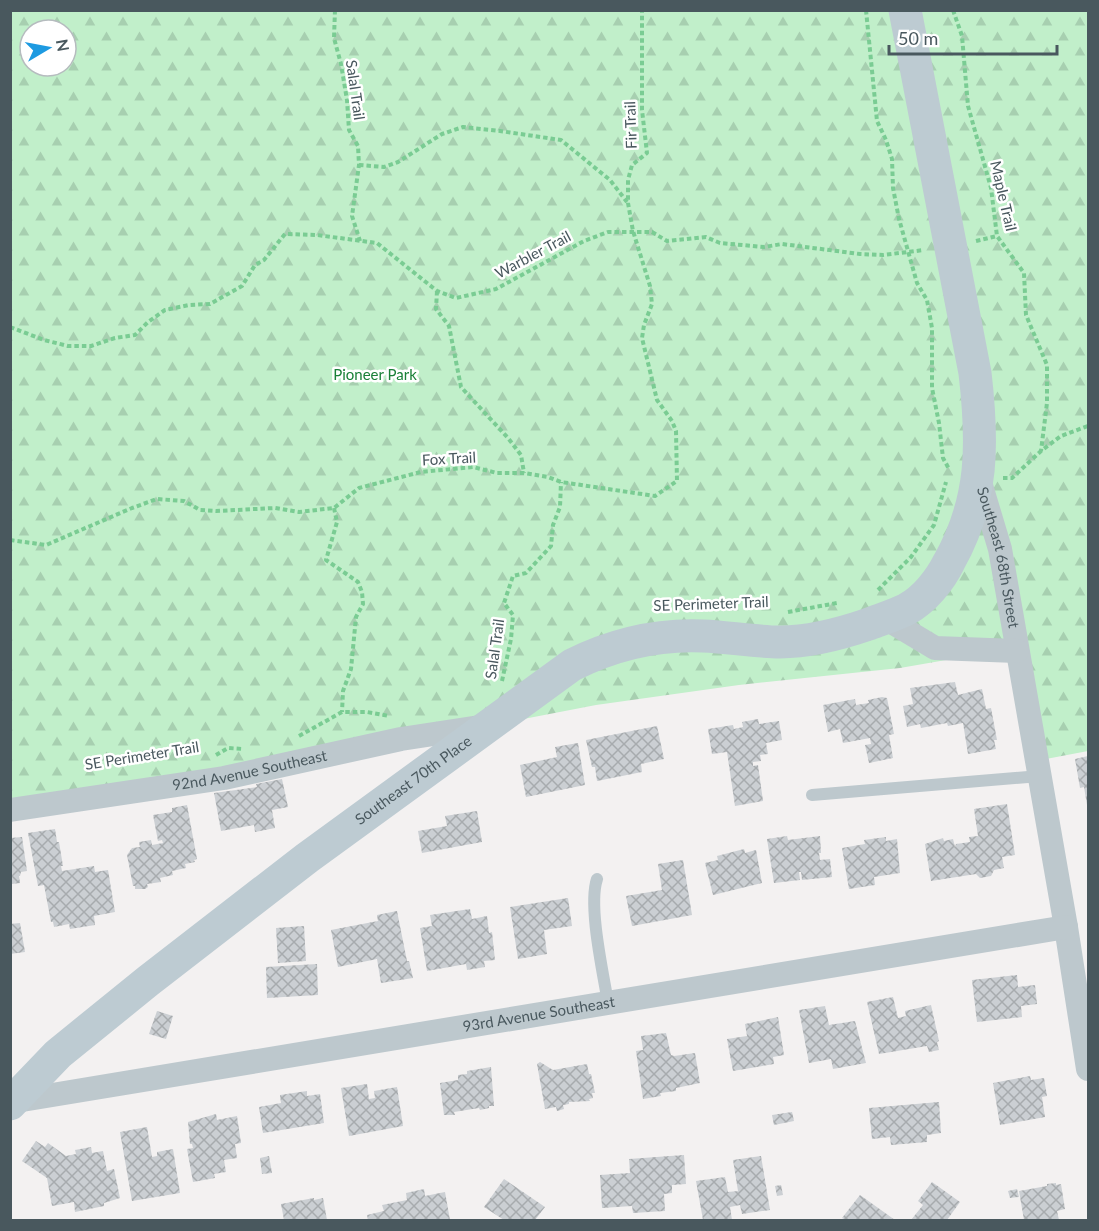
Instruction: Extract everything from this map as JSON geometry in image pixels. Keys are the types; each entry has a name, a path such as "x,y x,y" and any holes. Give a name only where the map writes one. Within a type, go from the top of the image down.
{"street":[{"name":"Southeast 68th Street","path":"904,10 975,373 979,409 979,477 1000,549 1089,1069"},
{"name":"Southeast 70th Place","path":"11,1103 58,1054 148,981 307,858 572,665 615,646 641,640 702,636 780,642 812,640 846,632 879,606 908,608 927,593 944,573 960,543 972,513 979,477"},
{"path":"879,606 935,648 1017,651"},
{"name":"92nd Avenue Southeast","path":"10,810 224,778 401,739 488,726"},
{"name":"93rd Avenue Southeast","path":"11,1103 1066,927"}],"lane":[{"path":"812,795 1040,776"},
{"path":"597,879 593,890 594,909 608,1003"}],"path":[{"name":"Salal Trail","path":"335,10 334,38 347,100 349,130 358,146 359,165 352,216 360,241"},
{"name":"Fir Trail","path":"633,231 628,203 628,180 632,165 647,153 642,110 642,10"},
{"path":"866,10 877,121 892,159 893,188 899,219 917,283 927,300 932,328 932,388 943,458 949,468 944,493 933,525 911,557 880,590 879,606"},
{"name":"Maple Trail","path":"953,10 962,36 968,106 991,188 997,236 1024,273 1026,315 1047,366 1047,403 1041,451"},
{"path":"359,165 384,167 398,162 442,134 463,127 511,132 561,140 610,180 628,203"},
{"name":"Fox Trail","path":"334,508 358,488 421,471 473,467 497,473 524,473 548,477 561,483 655,496 677,481 676,431 657,400 642,338 651,304 650,286 633,231"},
{"name":"Warbler Trail","path":"10,327 68,346 91,346 115,338 135,335 165,310 210,304 242,286 255,265 264,260 285,234 317,235 377,243 437,291 456,298 496,289 584,241 608,232 652,232 667,241 706,237 720,243 764,248 782,244 860,254 909,253"},
{"path":"976,240 997,236"},
{"path":"437,291 436,309 449,326 461,387 521,455 524,473"},
{"path":"979,477 1012,478 1061,436 1089,426"},
{"name":"Salal Trail","path":"501,688 513,615 504,603 507,589 513,576 526,573 551,546 553,525 560,507 561,483"},
{"path":"10,540 46,545 132,508 157,500 184,501 200,510 216,511 275,507 299,512 334,508 337,522 326,560 358,582 363,604 356,617 351,669 343,691 342,712"},
{"name":"SE Perimeter Trail","path":"780,613 844,602"},
{"path":"298,737 342,712 367,712 388,717 399,715"},
{"name":"SE Perimeter Trail","path":"215,755 228,748 249,749"}],"green space":[{"name":"Pioneer Park","path":"11,11 1088,11 1088,751 1046,759 1027,646 900,668 739,685 596,705 488,726 11,802"}],"building":[{"path":"955,682 958,695 982,689 986,709 991,708 997,740 994,740 996,749 968,754 963,723 948,726 947,723 921,728 920,724 907,727 903,706 913,704 910,688"},
{"path":"887,698 894,734 889,735 893,758 869,763 865,745 871,744 870,738 843,743 840,729 828,732 823,705 855,699 856,705 869,703 868,700"},
{"path":"758,719 759,724 779,721 782,740 766,743 768,754 760,755 761,761 753,762 753,766 758,765 763,801 735,806 727,752 712,754 708,729 733,725 734,729 743,727 742,722"},
{"path":"657,726 664,759 641,764 642,772 597,781 586,740"},
{"path":"578,743 585,785 526,797 520,765 557,757 555,747"},
{"path":"1088,756 1087,805 1084,787 1080,788 1075,759"},
{"path":"282,779 288,807 272,810 275,828 255,832 254,825 221,831 214,793 257,787 256,784"},
{"path":"1007,804 1015,855 1002,857 1004,868 994,870 991,876 980,878 976,874 931,881 925,844 943,838 944,841 953,839 955,847 956,844 970,842 969,837 978,836 974,809"},
{"path":"187,805 197,859 194,860 195,862 185,864 186,868 172,871 173,875 160,878 161,882 147,884 148,887 145,889 135,889 127,855 132,848 140,847 139,842 151,840 152,845 163,843 162,840 158,841 153,815 172,812 172,808"},
{"path":"477,811 482,842 422,853 418,831 447,826 445,816"},
{"path":"55,829 63,866 61,866 62,871 94,866 95,872 108,870 115,912 94,916 95,925 70,929 69,924 54,927 51,922 44,885 38,886 28,833"},
{"path":"787,836 788,840 820,836 820,860 830,859 832,877 802,880 801,872 799,872 800,880 774,883 767,839"},
{"path":"22,837 27,871 21,872 20,883 12,884 10,838"},
{"path":"886,837 886,841 897,839 900,873 874,877 875,885 849,889 842,848 865,844 864,840"},
{"path":"744,849 745,853 756,850 762,883 713,895 705,863 718,860 717,856"},
{"path":"683,860 692,915 632,926 626,896 662,890 658,864"},
{"path":"568,898 572,926 544,930 547,954 518,959 510,907"},
{"path":"470,909 472,919 487,916 489,933 492,932 495,960 484,961 485,967 467,970 466,964 427,971 420,928 432,926 430,915"},
{"path":"397,911 407,961 409,961 413,978 381,983 377,959 338,967 331,930 378,921 377,915"},
{"path":"20,923 25,952 10,954 10,924"},
{"path":"304,926 306,961 278,963 276,928"},
{"path":"317,964 318,995 267,998 266,967"},
{"path":"1017,975 1018,987 1035,985 1037,1004 1021,1006 1022,1017 977,1022 972,980"},
{"path":"893,997 898,1018 906,1016 905,1011 931,1005 939,1050 929,1052 927,1046 879,1054 867,1002"},
{"path":"825,1006 829,1025 855,1021 866,1063 833,1069 831,1059 809,1063 799,1010"},
{"path":"157,1011 173,1016 166,1039 149,1034"},
{"path":"778,1017 784,1055 773,1057 774,1064 733,1071 727,1039 747,1036 745,1024"},
{"path":"666,1033 671,1055 695,1053 700,1083 676,1088 676,1091 660,1093 661,1096 643,1099 636,1051 643,1050 641,1036"},
{"path":"540,1062 553,1070 587,1064 595,1093 592,1093 593,1098 589,1099 590,1101 569,1102 563,1105 564,1109 557,1111 556,1107 545,1109 537,1064"},
{"path":"491,1067 494,1106 480,1110 479,1108 454,1112 455,1115 444,1115 440,1083 458,1080 458,1075 467,1074 467,1071"},
{"path":"1030,1076 1031,1080 1044,1078 1047,1096 1042,1097 1045,1117 1000,1125 993,1083"},
{"path":"367,1084 369,1099 375,1098 374,1091 397,1087 403,1126 349,1136 341,1088"},
{"path":"307,1091 307,1096 320,1094 324,1123 263,1133 259,1107 281,1103 280,1095"},
{"path":"939,1102 941,1133 927,1135 927,1142 891,1145 890,1137 872,1139 869,1108"},
{"path":"792,1112 794,1121 774,1125 772,1115"},
{"path":"216,1114 217,1120 237,1116 241,1143 235,1144 237,1158 224,1160 226,1172 214,1174 215,1178 193,1182 187,1149 193,1148 190,1144 188,1122"},
{"path":"147,1127 152,1157 157,1156 157,1152 173,1149 180,1193 132,1201 120,1132"},
{"path":"36,1141 45,1147 48,1143 66,1156 76,1154 75,1150 91,1147 92,1153 103,1151 107,1171 114,1169 120,1198 104,1203 104,1206 75,1212 74,1202 52,1206 47,1178 22,1161"},
{"path":"684,1155 686,1184 672,1185 672,1193 664,1194 665,1211 633,1213 632,1206 602,1208 600,1175 630,1173 629,1159"},
{"path":"269,1156 272,1173 262,1174 260,1158"},
{"path":"761,1156 770,1210 742,1214 740,1205 730,1207 732,1220 703,1220 696,1181 725,1177 728,1192 738,1191 733,1160"},
{"path":"504,1179 545,1207 535,1220 504,1220 484,1207"},
{"path":"932,1182 960,1202 947,1220 911,1220 923,1205 918,1201"},
{"path":"1056,1183 1056,1185 1061,1184 1065,1209 1057,1211 1059,1220 1024,1220 1019,1191"},
{"path":"781,1185 783,1195 777,1196 775,1186"},
{"path":"424,1189 425,1196 445,1192 450,1220 368,1220 367,1215 384,1211 382,1205 407,1200 406,1193"},
{"path":"1017,1189 1019,1197 1010,1198 1008,1191"},
{"path":"860,1195 895,1220 846,1220 842,1218"},
{"path":"314,1198 314,1200 323,1198 327,1220 284,1220 281,1204"}]}
